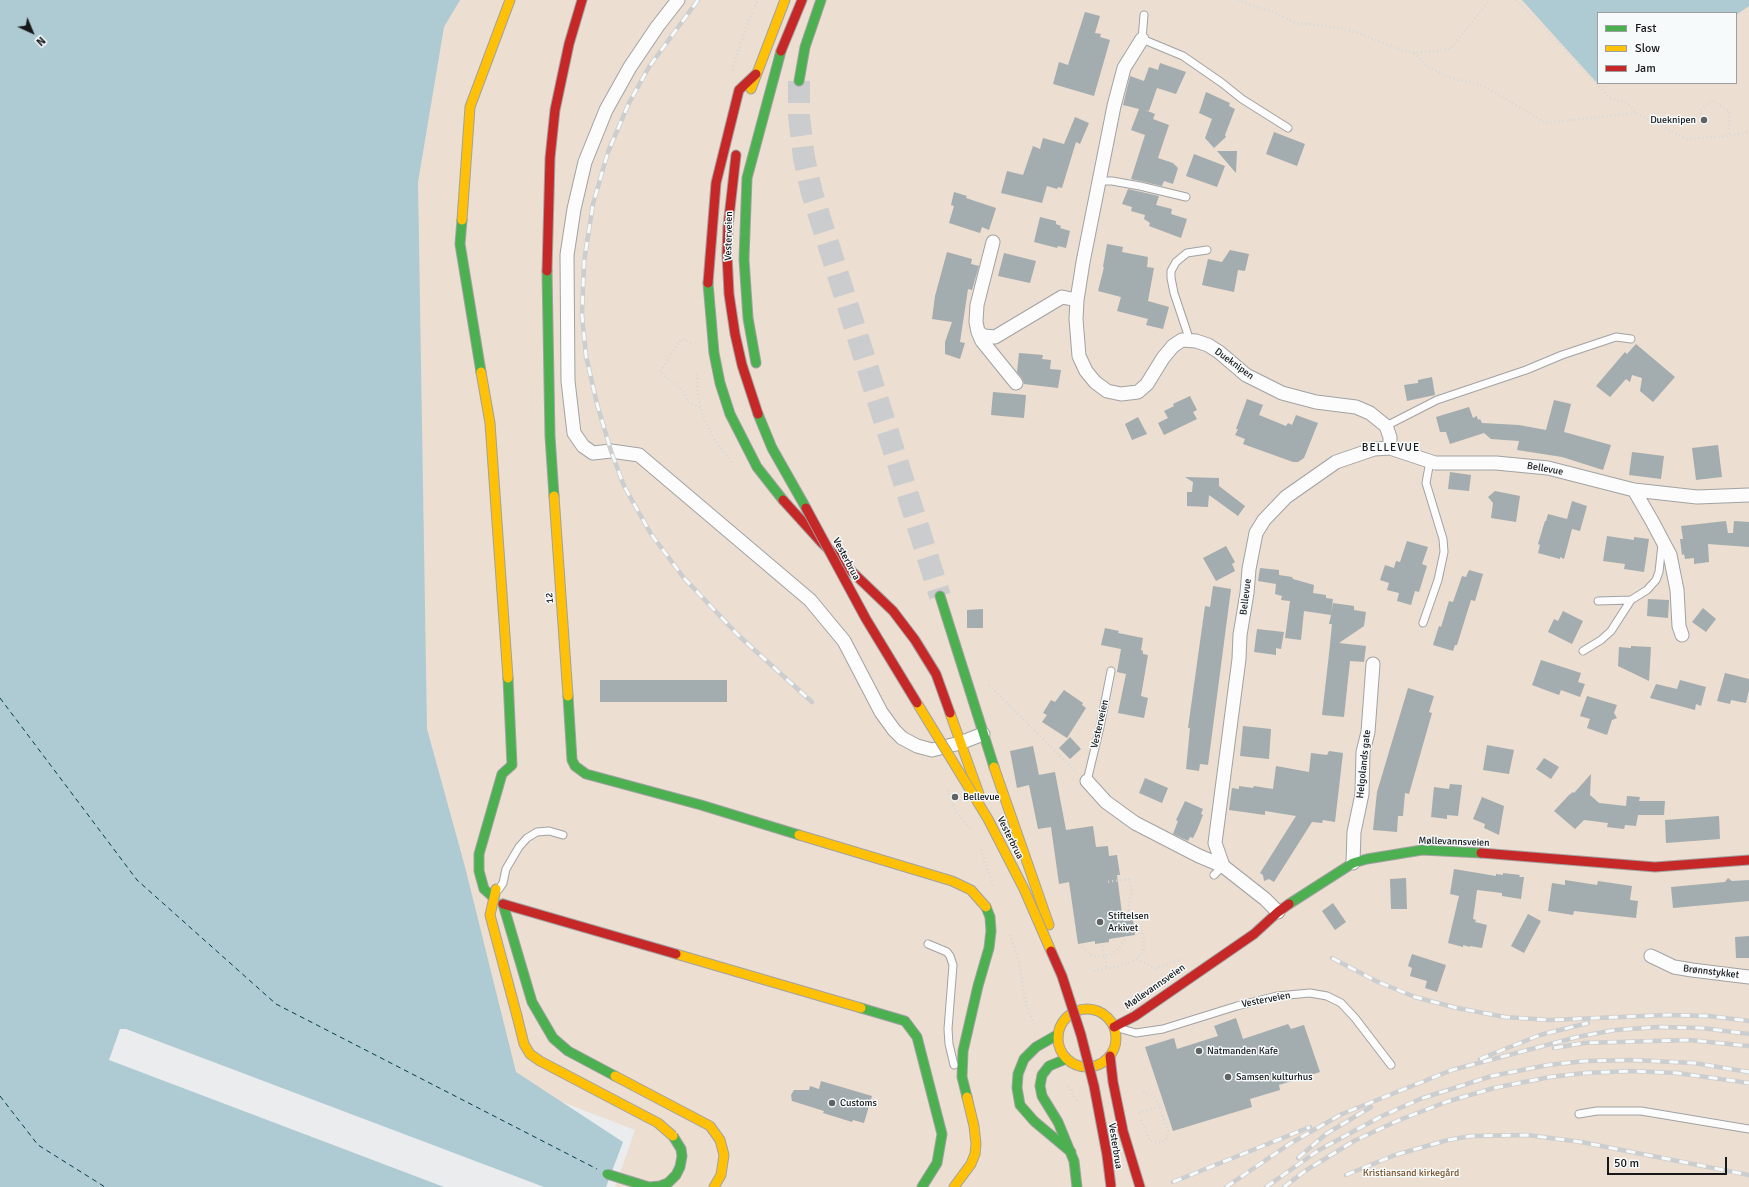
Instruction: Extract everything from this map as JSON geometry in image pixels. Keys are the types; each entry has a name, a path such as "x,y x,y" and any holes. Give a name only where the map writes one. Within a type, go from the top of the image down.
{"main road":[{"path":"510,0 470,107 460,244 490,423 514,778"},
{"name":"12","path":"582,0 568,44 555,110 550,158 546,288 550,436 572,760 575,766 586,774 701,805 952,881 971,890 986,907 990,917 991,931 989,948 978,986 967,1034 962,1077"},
{"path":"749,95 785,0"},
{"name":"Vesterveien","path":"757,370 748,318 744,259 747,178 766,103 784,41 802,0"},
{"path":"799,81 805,48 821,0"},
{"path":"756,74 739,90 716,183 708,280 714,353 720,383 730,414 757,467 772,488 822,543 893,611 915,640 936,674 945,696 960,743 1043,957"},
{"name":"Vesterveien","path":"737,148 732,180 728,226 729,294 732,318 742,365 754,404 772,448 788,470"},
{"path":"774,428 788,470"},
{"name":"Vesterbrua","path":"788,470 806,508 866,619 988,819 1024,889 1062,976 1081,1035 1095,1094 1107,1156 1110,1187"},
{"path":"940,596 983,734 1074,993 1084,1009"},
{"path":"494,898 484,889 479,871 479,854 502,774 512,765"},
{"name":"Møllevannsveien","path":"1114,1027 1135,1016 1254,934 1278,912 1328,878 1354,863 1382,855 1422,850 1464,852 1654,868 1749,860"},
{"path":"495,878 496,884 490,915 524,1044 530,1054 540,1061 658,1123 672,1134 681,1149 682,1156 680,1167 676,1175 668,1183 650,1186 607,1174 650,1187"},
{"path":"714,1187 721,1175 724,1155 720,1140 710,1126 568,1051 553,1038 532,1002 503,904 904,1021 917,1038 942,1134 937,1162 922,1187"},
{"path":"1060,1001 1066,1017"},
{"path":"1084,1009 1093,1009 1102,1013 1109,1019 1114,1027 1116,1037 1114,1047 1110,1056 1097,1066 1081,1067 1066,1059 1058,1044 1057,1035 1060,1025 1066,1017 1074,1011 1084,1009"},
{"path":"1057,1035 1036,1047 1024,1059 1018,1074 1016,1088 1020,1104 1034,1121 1071,1152"},
{"path":"1110,1056 1113,1082 1123,1131 1140,1187"},
{"path":"1066,1059 1049,1066 1042,1075 1040,1086 1042,1096 1058,1122 1071,1152 1077,1173 1077,1187"},
{"path":"1089,1067 1123,1131"},
{"path":"954,1187 970,1164 976,1144 974,1126 962,1077"}],"street":[{"path":"678,0 657,27 630,67 606,110 585,162 574,208 567,255 568,381 574,433 583,446 593,453 611,451 639,455 810,600 844,641 881,712 902,738 917,746 932,750 960,743 983,734"},
{"path":"1142,39 1124,68 1098,181 1077,300 1076,338 1079,356 1086,371 1095,382 1107,391 1121,394 1138,392 1147,384 1163,358 1173,346 1182,340 1190,341"},
{"path":"993,242 977,305 976,322 982,341 1016,383"},
{"path":"978,332 984,336 995,337 1062,297 1077,300"},
{"name":"Dueknipen","path":"1190,341 1208,345 1246,375 1282,393 1316,402 1356,407 1370,413 1386,426"},
{"path":"1386,426 1390,437 1390,448"},
{"name":"Bellevue","path":"1218,871 1215,843 1239,659 1240,635 1247,593 1249,568 1256,533 1264,520 1286,497 1336,462 1374,449 1390,448 1430,461 1456,464 1496,463 1548,468 1634,490 1697,497 1749,495"},
{"path":"1634,490 1670,555 1674,571 1678,602 1679,626 1682,635"},
{"name":"Helgolands gate","path":"1354,863 1354,832 1362,794 1363,752 1368,732 1373,664"},
{"path":"1087,781 1106,802 1134,823 1199,856 1218,871 1265,899 1278,912"},
{"name":"Brønnstykket","path":"1651,956 1674,967 1749,977"}],"lane":[{"path":"1144,15 1142,39 1183,56 1250,104 1288,128"},
{"path":"1098,181 1112,181 1140,186 1186,197"},
{"path":"1190,341 1174,293 1171,272 1176,262 1187,253 1208,250"},
{"path":"1386,426 1437,400 1526,370 1562,355 1616,337 1631,339"},
{"path":"1423,623 1438,580 1444,552 1443,539 1426,483 1430,461"},
{"path":"1583,651 1601,640 1611,631 1631,600 1647,590 1656,580 1659,572 1663,541"},
{"path":"1598,601 1631,600"},
{"name":"Vesterveien","path":"1087,781 1100,727 1110,671"},
{"path":"494,898 503,883 506,869 519,847 527,838 537,832 549,831 563,835"},
{"path":"928,944 946,952 950,956 953,965 948,1029 952,1059 955,1068 962,1077"},
{"name":"Vesterveien","path":"1114,1027 1136,1033 1163,1029 1230,1008 1277,996 1310,993 1327,996 1341,1003 1355,1018 1390,1065"},
{"path":"1579,1114 1597,1111 1641,1111 1749,1129"}],"path":[{"path":"1238,0 1276,13 1296,23 1358,32 1401,50 1414,52 1450,49 1490,0"},
{"path":"1516,0 1560,44 1610,98 1628,102 1636,113 1686,139 1729,136 1749,132"},
{"path":"1414,52 1427,66 1448,77 1483,86 1546,123 1636,113"},
{"path":"1701,118 1700,111 1708,103 1713,101 1729,111 1729,136"},
{"path":"697,345 681,339 660,372 683,391 688,402 701,409"},
{"path":"968,682 978,679 987,683 1087,781"},
{"path":"1094,971 1125,965 1137,959 1142,954 1145,941 1139,924 1129,910 1132,891 1129,879 1107,882"},
{"path":"1082,947 1091,955 1096,957 1104,956 1117,950 1126,938 1127,929 1139,924"},
{"path":"1102,946 1107,969"},
{"path":"1137,959 1156,968 1183,959"},
{"path":"1026,1004 1036,1029"},
{"path":"1137,1106 1147,1138 1153,1143 1162,1142 1166,1139 1168,1131 1160,1106 1155,1098 1143,1092"},
{"path":"1139,1113 1160,1106"}],"green space":[{"name":"Kristiansand kirkegård","path":"450,0 1749,0 1749,1187 615,1187 635,1130 508,1081 420,709 402,195 434,31"}],"water":[{"path":"0,0 460,0 444,27 418,182 427,729 465,867 516,1072 623,1142 606,1187 544,1187 126,1029 120,1029 109,1060 444,1187 0,1187"},
{"path":"1522,0 1749,0 1749,6 1737,14 1737,12 1597,12 1597,83"}],"building":[{"path":"1085,12 1100,16 1095,33 1101,34 1100,37 1110,40 1094,96 1053,84 1059,62 1068,65"},
{"path":"1160,63 1186,72 1176,94 1157,88 1149,111 1145,110 1155,114 1153,119 1169,125 1158,158 1173,163 1178,168 1173,184 1164,181 1162,186 1131,179 1145,135 1131,130 1139,109 1123,105 1130,76 1144,81 1149,67 1158,70"},
{"path":"1206,92 1230,103 1229,106 1235,109 1225,135 1226,137 1214,148 1205,138 1212,119 1199,113"},
{"path":"1075,117 1089,123 1080,144 1076,142 1062,188 1058,187 1057,189 1047,186 1042,203 1001,193 1007,171 1023,175 1033,146 1040,149 1043,138 1064,144"},
{"path":"1274,132 1305,144 1297,166 1266,154"},
{"path":"1217,151 1237,151 1236,173"},
{"path":"1194,154 1225,166 1217,187 1186,176"},
{"path":"1128,189 1159,196 1156,205 1172,209 1171,214 1187,219 1181,238 1149,226 1150,223 1144,219 1145,215 1131,211 1132,207 1122,204"},
{"path":"954,192 967,196 966,198 996,208 989,230 982,227 980,233 949,223 954,206 951,205"},
{"path":"1040,217 1056,221 1056,224 1061,226 1060,228 1070,231 1066,248 1058,246 1057,248 1034,242"},
{"path":"1107,244 1123,247 1122,252 1148,257 1147,267 1154,268 1148,301 1169,307 1163,329 1146,325 1148,319 1117,311 1121,297 1098,291 1104,267"},
{"path":"1230,250 1249,254 1245,271 1238,270 1234,292 1202,285 1208,259 1222,262"},
{"path":"947,252 972,259 971,264 979,266 972,290 968,289 960,342 965,343 960,359 945,354 945,342 952,322 932,319 935,296"},
{"path":"1004,253 1036,261 1030,283 998,276"},
{"path":"1636,344 1675,377 1653,402 1640,391 1642,378 1632,375 1630,382 1626,379 1610,397 1596,386 1625,352 1627,354"},
{"path":"1019,353 1043,355 1042,359 1051,360 1050,369 1061,370 1058,388 1024,384 1022,378 1017,372"},
{"path":"1432,377 1435,395 1407,401 1404,385 1418,383 1418,380"},
{"path":"993,392 1026,395 1024,418 991,415"},
{"path":"1190,396 1197,410 1193,412 1197,419 1164,435 1158,423 1168,418 1164,411 1174,406 1173,404"},
{"path":"1247,399 1263,405 1259,415 1286,426 1288,423 1292,425 1296,415 1318,423 1304,458 1298,462 1293,462 1243,444 1245,439 1235,435"},
{"path":"1554,400 1571,404 1564,432 1611,445 1603,470 1562,457 1517,450 1519,441 1491,439 1484,433 1450,444 1446,432 1440,432 1436,417 1469,407 1473,418 1477,416 1478,420 1480,419 1482,423 1519,425 1546,430"},
{"path":"1138,417 1147,434 1132,440 1125,424"},
{"path":"1718,445 1722,477 1696,480 1692,448"},
{"path":"1632,452 1664,456 1661,479 1629,475"},
{"path":"1450,472 1471,475 1469,491 1448,489"},
{"path":"1185,477 1219,478 1219,486 1245,506 1238,516 1209,495 1208,507 1187,506 1187,492 1192,492 1193,482"},
{"path":"1495,491 1520,496 1516,522 1491,518 1493,503 1488,497"},
{"path":"1572,501 1587,506 1580,531 1572,529 1564,559 1538,553 1540,545 1538,544 1548,514 1567,519"},
{"path":"1726,521 1728,533 1733,533 1734,521 1749,522 1749,547 1708,544 1709,562 1694,564 1694,558 1685,559 1684,554 1682,555 1680,539 1683,539 1681,526"},
{"path":"1607,536 1634,540 1634,537 1649,539 1644,572 1624,569 1625,564 1603,561"},
{"path":"1407,541 1428,547 1422,564 1427,566 1419,592 1415,591 1411,605 1397,601 1399,593 1387,590 1389,583 1380,580 1385,565 1394,568 1396,561 1400,562"},
{"path":"1226,546 1235,562 1232,564 1235,571 1216,581 1203,558"},
{"path":"1260,568 1279,570 1279,575 1292,577 1293,579 1314,585 1313,593 1326,595 1326,598 1333,599 1331,614 1333,603 1354,606 1354,610 1366,612 1364,626 1339,643 1366,646 1364,662 1350,661 1344,717 1322,715 1332,624 1329,624 1331,615 1304,611 1301,640 1285,638 1290,601 1281,600 1282,596 1275,594 1276,584 1258,581"},
{"path":"1469,570 1483,574 1475,601 1471,600 1457,645 1455,645 1453,651 1433,645 1439,626 1441,627 1449,601 1453,602 1462,576 1466,577"},
{"path":"1213,586 1231,589 1208,765 1200,764 1199,771 1186,769 1190,728 1188,728 1205,606 1210,607"},
{"path":"1648,599 1669,600 1668,618 1647,616"},
{"path":"1703,608 1716,619 1706,632 1692,622"},
{"path":"983,609 983,628 967,628 967,610"},
{"path":"1563,611 1583,621 1572,644 1548,632 1554,619 1558,621"},
{"path":"1105,628 1119,631 1118,633 1143,638 1141,650 1143,651 1143,654 1148,655 1141,696 1148,698 1144,718 1118,713 1126,674 1117,672 1121,649 1101,645"},
{"path":"1257,629 1284,632 1281,649 1276,648 1276,655 1254,652"},
{"path":"1631,646 1651,647 1649,681 1618,666 1619,647 1631,648"},
{"path":"1541,660 1581,673 1578,682 1585,684 1580,697 1561,690 1559,695 1532,685"},
{"path":"1725,673 1749,679 1749,690 1746,703 1731,700 1730,704 1717,701"},
{"path":"600,680 727,680 727,702 600,702"},
{"path":"1680,680 1706,687 1701,706 1696,704 1695,710 1650,698 1656,684 1677,689"},
{"path":"1408,688 1434,696 1429,712 1432,713 1409,794 1405,793 1403,816 1398,816 1397,832 1373,830 1377,792"},
{"path":"1064,690 1083,703 1082,705 1086,708 1067,738 1042,722 1047,715 1043,713 1051,700 1055,702"},
{"path":"1587,696 1617,705 1614,713 1617,718 1612,720 1607,735 1587,728 1590,719 1580,716"},
{"path":"1243,726 1271,729 1269,759 1240,756"},
{"path":"1070,737 1081,749 1070,759 1059,748"},
{"path":"1487,745 1514,750 1509,774 1483,770"},
{"path":"1033,746 1039,775 1055,772 1066,830 1093,826 1096,847 1108,846 1109,856 1117,855 1120,875 1117,875 1123,921 1133,920 1135,935 1109,939 1109,942 1095,944 1095,941 1078,944 1069,882 1059,884 1051,827 1038,829 1029,785 1017,788 1010,751"},
{"path":"1329,751 1343,753 1335,822 1323,820 1322,823 1312,822 1274,882 1269,879 1264,881 1263,875 1260,873 1296,816 1265,811 1265,815 1229,810 1232,788 1239,789 1239,786 1253,788 1254,786 1273,789 1276,766 1309,772 1311,753 1327,755"},
{"path":"1544,758 1559,767 1551,779 1536,769"},
{"path":"1591,774 1590,795 1599,803 1626,806 1627,796 1640,797 1639,801 1665,801 1664,815 1638,815 1636,826 1625,825 1624,829 1607,827 1608,823 1584,820 1575,829 1554,811 1569,795 1573,792 1574,793"},
{"path":"1145,778 1168,788 1162,803 1139,793"},
{"path":"1450,784 1462,785 1458,816 1447,815 1447,819 1431,817 1434,787 1449,789"},
{"path":"1482,797 1504,806 1499,835 1484,828 1485,824 1473,819"},
{"path":"1185,801 1203,809 1201,814 1203,815 1197,830 1193,838 1190,837 1188,841 1173,834 1178,821 1176,820"},
{"path":"1719,816 1720,839 1666,843 1665,820"},
{"path":"1454,869 1496,876 1496,874 1503,875 1503,873 1520,875 1519,877 1524,877 1521,899 1502,896 1502,893 1477,890 1473,919 1476,920 1475,922 1487,925 1482,948 1463,945 1463,947 1448,943 1459,896 1450,894"},
{"path":"1406,878 1407,909 1391,909 1390,879"},
{"path":"1728,878 1732,881 1749,880 1749,901 1673,908 1671,887 1725,882"},
{"path":"1565,880 1597,885 1598,881 1632,886 1630,900 1638,901 1636,918 1574,911 1573,915 1548,911 1552,883 1565,885"},
{"path":"1333,903 1346,922 1335,930 1322,911"},
{"path":"1528,914 1541,921 1524,953 1511,946"},
{"path":"1749,936 1749,958 1736,958 1735,937"},
{"path":"1412,954 1446,965 1437,992 1425,988 1427,981 1410,976 1412,968 1408,966"},
{"name":"Samsen kulturhus","path":"1236,1018 1243,1039 1288,1024 1291,1029 1304,1025 1320,1072 1279,1085 1280,1090 1250,1099 1252,1107 1173,1131 1145,1047 1174,1038 1177,1049 1218,1036 1214,1026"},
{"name":"Customs","path":"821,1081 872,1096 864,1123 853,1120 852,1122 792,1101 791,1095 794,1090 809,1090 810,1086 819,1089"}],"ferry route":[{"path":"0,698 137,880 276,1004 597,1169"},
{"path":"0,1096 38,1145 105,1187"}],"tunnel":[{"path":"799,81 799,116 804,158 812,193 940,596"}],"railway":[{"path":"698,0 649,67 629,103 608,152 593,204 584,262 582,315 586,356 597,404 611,451 624,486 651,534 684,578 738,635 812,702"},
{"path":"1332,958 1376,981 1415,997 1457,1008 1505,1017 1549,1020 1668,1015 1709,1016 1749,1021"},
{"path":"1480,1059 1540,1035 1588,1023"},
{"path":"1226,1187 1291,1143 1342,1114 1452,1070 1577,1037 1615,1030 1659,1027 1702,1028 1749,1034"},
{"path":"1554,1048 1584,1043 1689,1040 1749,1046"},
{"path":"1266,1187 1319,1150 1382,1116 1420,1099 1492,1076 1548,1065 1585,1061 1633,1060 1694,1063 1749,1072"},
{"path":"1284,1187 1305,1171 1354,1141 1397,1121 1446,1102 1494,1088 1550,1077 1585,1073 1631,1071 1677,1073 1749,1083"},
{"path":"1298,1158 1326,1134 1371,1107"},
{"path":"1173,1182 1310,1127"},
{"path":"1346,1175 1395,1155 1448,1140 1471,1136 1527,1135 1581,1142 1749,1175"}],"traffic: fast":[{"path":"799,81 805,47 821,0"},
{"path":"756,363 748,318 744,259 747,178 781,51"},
{"path":"462,220 460,244 481,372"},
{"path":"547,271 550,436 554,496"},
{"path":"708,283 714,353 720,383 730,414 757,467 783,500"},
{"path":"758,414 772,448 806,508"},
{"path":"940,596 994,767"},
{"path":"494,898 484,889 479,871 479,854 502,774 512,765 508,678"},
{"path":"568,696 572,760 575,766 586,774 701,805 799,835"},
{"path":"1289,904 1353,863 1367,859 1422,850 1481,853"},
{"path":"503,904 532,1002 553,1038 568,1051 615,1076"},
{"path":"967,1097 962,1077 963,1051 978,986 989,948 991,931 990,917 986,907"},
{"path":"861,1008 905,1021 917,1037 942,1134 937,1163 922,1187"},
{"path":"1057,1035 1036,1047 1024,1059 1018,1074 1017,1088 1020,1105 1034,1121 1071,1152"},
{"path":"1066,1059 1049,1066 1042,1075 1040,1086 1042,1096 1058,1122 1074,1161 1077,1187"},
{"path":"607,1174 649,1187 660,1186 668,1183 676,1175 680,1167 682,1156 681,1149 673,1136"}],"traffic: slow":[{"path":"462,220 470,107 510,0"},
{"path":"751,89 785,0"},
{"path":"481,372 490,423 508,678"},
{"path":"554,496 568,696"},
{"path":"917,703 988,819 1024,889 1051,951"},
{"path":"950,713 979,794"},
{"path":"994,767 1049,925"},
{"path":"799,835 952,881 971,890 986,907"},
{"path":"496,889 490,915 517,1016"},
{"path":"676,954 861,1008"},
{"path":"1081,1009 1093,1009 1108,1017 1116,1032 1116,1038 1116,1044 1108,1059 1093,1067 1081,1067 1066,1059 1058,1044 1058,1032 1066,1017 1081,1009"},
{"path":"517,1016 524,1044 530,1054 540,1061 658,1123 673,1136"},
{"path":"615,1076 710,1126 720,1140 724,1155 721,1175 714,1187"},
{"path":"954,1187 971,1164 975,1154 976,1144 974,1126 967,1097"}],"traffic: jam":[{"path":"547,271 550,158 555,110 569,44 582,0"},
{"path":"781,51 802,0"},
{"path":"708,283 716,183 739,90 756,74"},
{"path":"736,155 728,226 727,254 729,294 735,334 742,365 758,414"},
{"path":"783,500 822,543 893,611 915,640 936,674 950,713"},
{"path":"806,508 866,619 917,703"},
{"path":"1481,853 1655,867 1749,860"},
{"path":"503,904 676,954"},
{"path":"1114,1027 1135,1016 1254,934 1289,904"},
{"path":"1051,951 1062,976 1081,1035 1094,1086 1107,1155 1111,1187"},
{"path":"1110,1056 1113,1082 1123,1131 1140,1187"}],"place":[{"name":"Dueknipen","path":"1704,120"},
{"name":"Bellevue","path":"955,797"},
{"name":"Stiftelsen Arkivet","path":"1100,922"},
{"name":"Natmanden Kafe","path":"1199,1051"},
{"name":"Samsen kulturhus","path":"1228,1077"},
{"name":"Customs","path":"832,1103"}],"district":[{"name":"BELLEVUE","path":"1391,448"}]}
